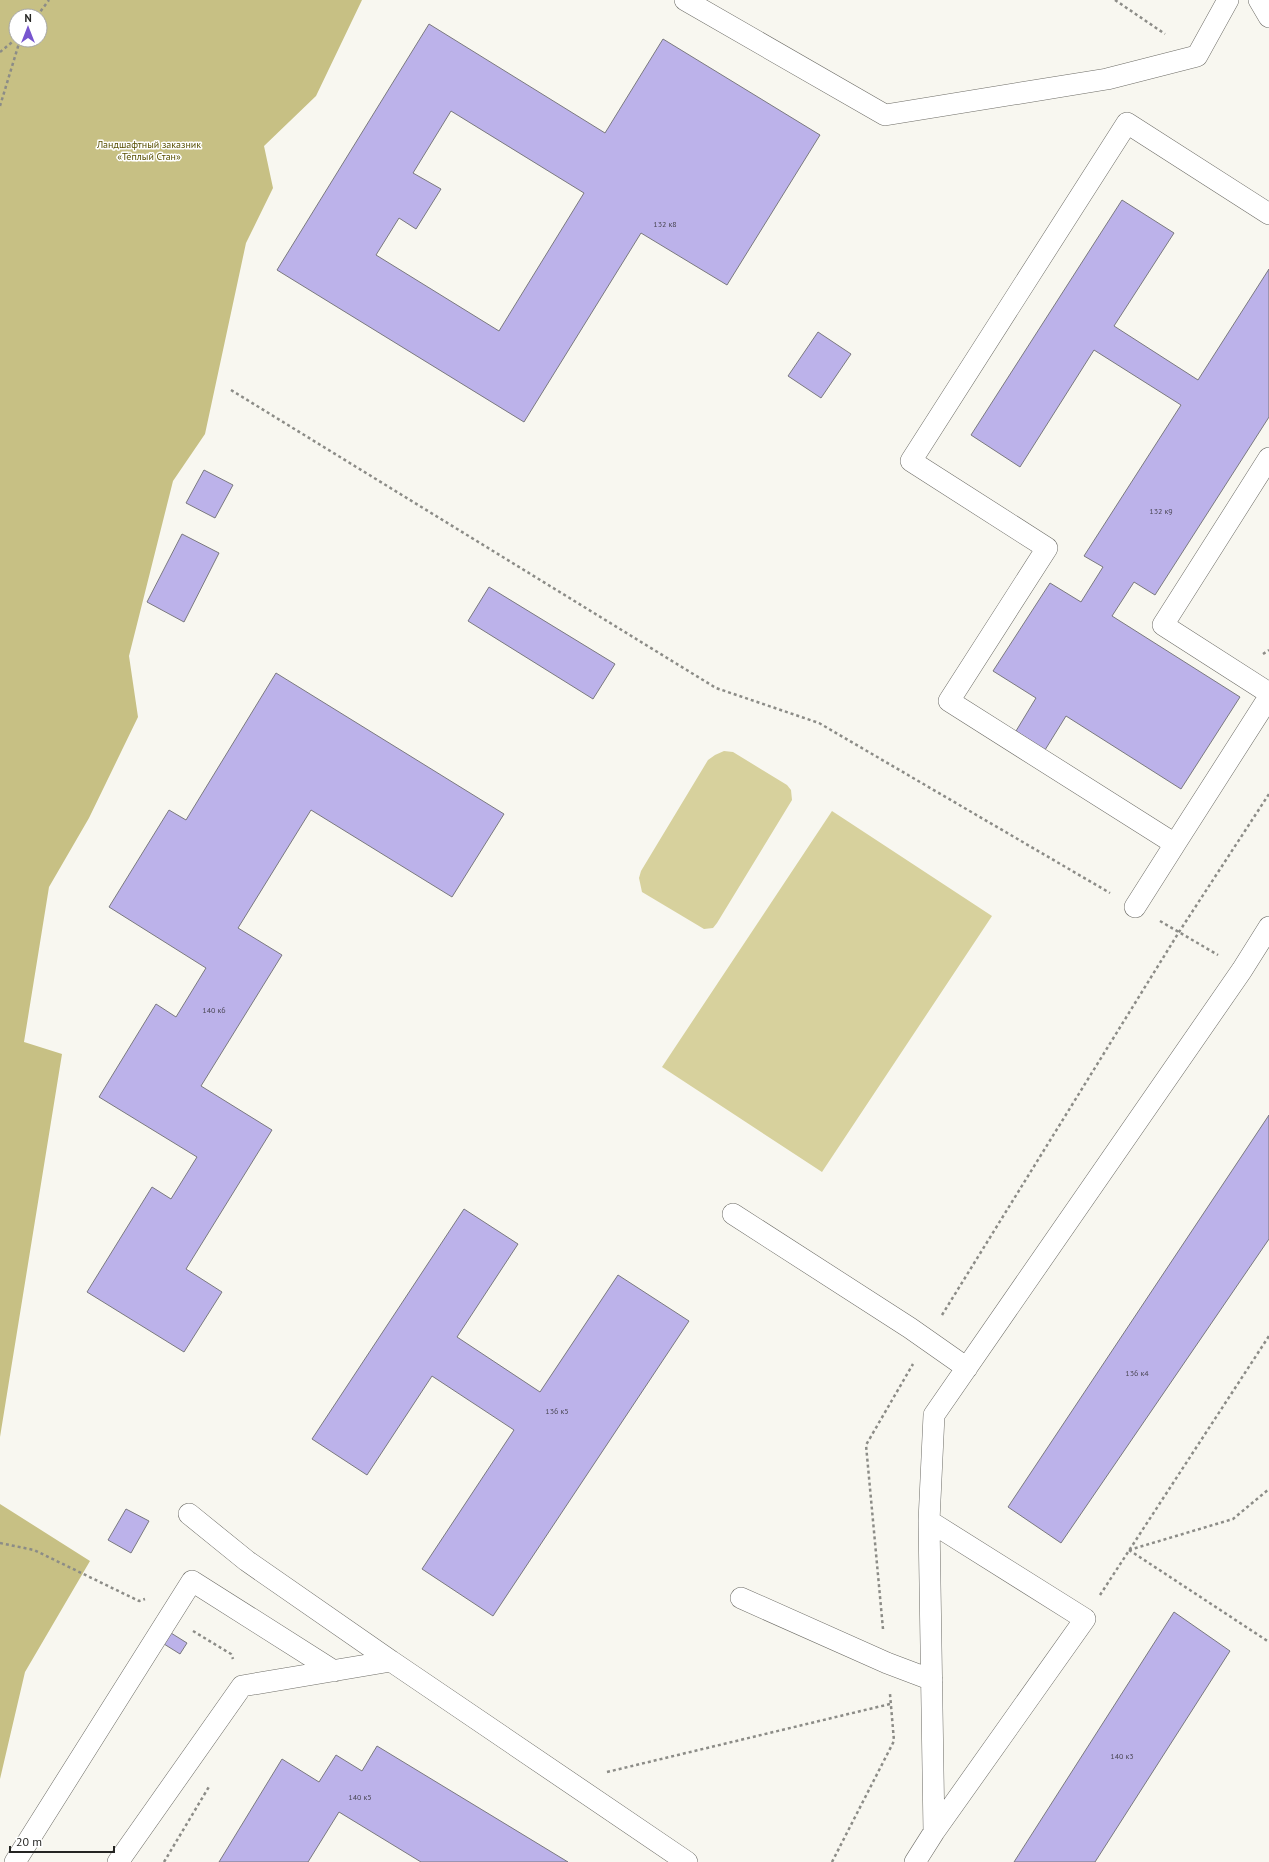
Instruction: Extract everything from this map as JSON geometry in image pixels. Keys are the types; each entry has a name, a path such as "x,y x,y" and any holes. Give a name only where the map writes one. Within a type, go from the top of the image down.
{"lane":[{"path":"685,0 885,115 1107,79 1197,56 1228,0"},
{"path":"1259,0 1269,17"},
{"path":"1175,844 949,701 1047,548 911,462 1127,123 1269,214"},
{"path":"1269,458 1163,625 1269,692"},
{"path":"1134,907 1269,697"},
{"path":"934,1832 929,1521 934,1415 1242,970 1269,927"},
{"path":"733,1214 910,1328 967,1368"},
{"path":"189,1514 247,1561 687,1862"},
{"path":"915,1862 934,1832 1085,1618 929,1521"},
{"path":"15,1862 192,1582 334,1671"},
{"path":"741,1598 886,1662 932,1680"},
{"path":"118,1862 242,1686 392,1661"}],"path":[{"path":"1114,0 1197,56"},
{"path":"0,52 8,45"},
{"path":"0,106 18,48"},
{"path":"231,390 716,688 819,723 1242,970"},
{"path":"1085,1618 1269,1336"},
{"path":"1129,1550 1233,1519 1269,1489"},
{"path":"0,1543 34,1550 169,1617 231,1654 242,1686"},
{"path":"1129,1550 1269,1642"},
{"path":"139,1601 192,1582"},
{"path":"568,1781 890,1704"}],"shaded area":[{"path":"724,751 733,752 787,785 791,790 792,800 717,923 713,928 704,929 642,892 639,878 641,871 708,760"},
{"path":"832,811 992,916 822,1172 662,1067"}],"green space":[{"name":"Ландшафтный заказник «Тёплый Стан»","path":"0,0 362,0 316,96 264,146 273,188 246,243 205,434 173,481 129,656 138,717 89,818 49,887 24,1042 62,1054 0,1437"},
{"path":"0,1504 90,1561 25,1672 0,1779"}],"building":[{"path":"429,24 605,133 663,39 820,135 727,285 641,233 524,422 277,270","holes":["451,111 584,193 499,331 376,255 399,218 416,229 441,189 413,173"]},
{"path":"1122,200 1174,233 1114,326 1198,380 1269,269 1269,417 1155,595 1134,582 1112,616 1240,697 1181,789 1066,716 1045,750 1016,731 1036,698 993,671 1050,583 1081,602 1103,567 1084,556 1181,405 1094,350 1020,467 971,435"},
{"path":"818,332 851,354 821,398 788,376"},
{"path":"204,470 233,485 215,518 186,503"},
{"path":"182,534 219,553 184,622 147,602"},
{"path":"489,587 615,664 593,699 468,621"},
{"path":"276,673 504,814 452,897 311,810 238,928 282,955 201,1086 272,1130 186,1269 222,1292 184,1352 87,1292 152,1187 171,1199 197,1157 99,1097 156,1004 176,1017 206,968 109,907 169,810 186,820"},
{"path":"1269,1115 1269,1239 1061,1543 1008,1507"},
{"path":"464,1209 518,1244 457,1337 540,1392 618,1275 689,1321 493,1616 422,1569 514,1430 432,1376 367,1475 312,1439"},
{"path":"126,1509 149,1521 131,1553 108,1540"},
{"path":"1174,1612 1230,1651 1095,1862 1014,1862"},
{"path":"171,1633 187,1643 180,1654 164,1644"},
{"path":"377,1746 568,1862 421,1862 339,1812 308,1862 219,1862 282,1759 319,1782 336,1755 362,1771"}]}
